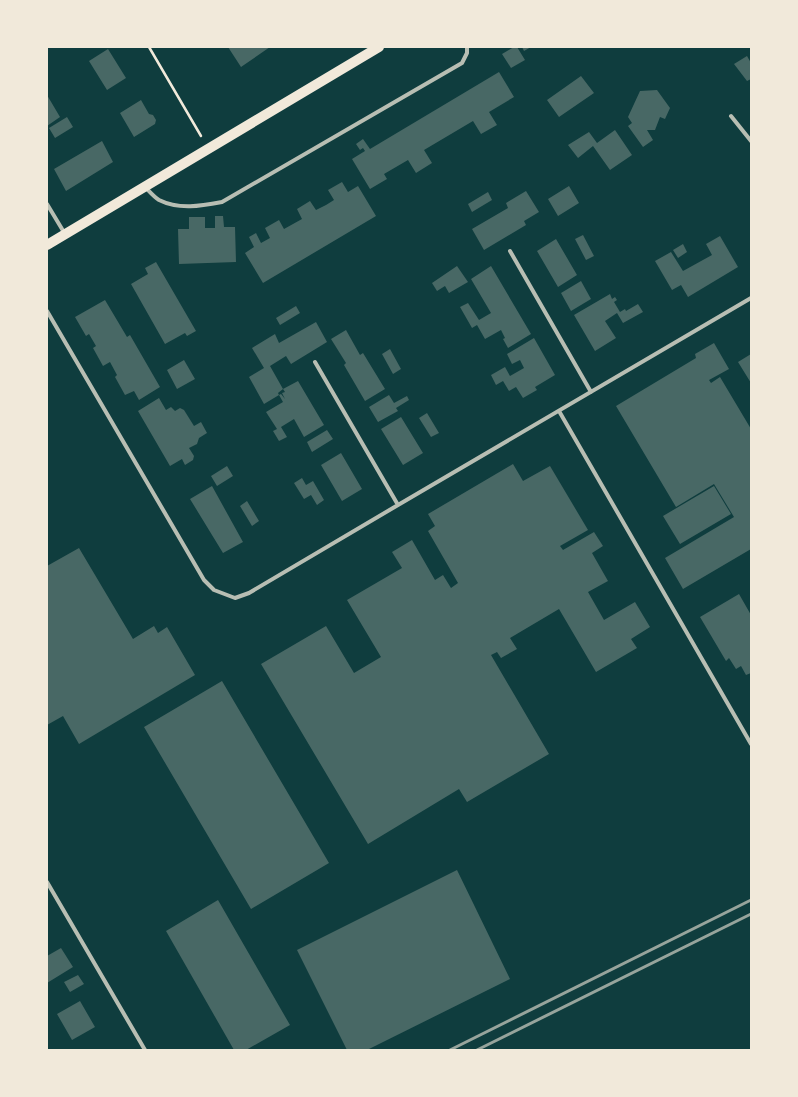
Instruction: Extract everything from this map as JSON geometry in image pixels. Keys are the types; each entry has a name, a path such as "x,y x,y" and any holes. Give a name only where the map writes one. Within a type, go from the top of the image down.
{"main road":[{"path":"47,245 378,47"}],"street":[{"path":"145,186 158,199 177,206 201,206 222,202 462,63 468,47"},
{"path":"731,116 751,141"},
{"path":"47,204 66,234"},
{"path":"510,250 591,392"},
{"path":"47,311 204,580 214,590 235,598 250,594 398,505 751,298"},
{"path":"315,362 398,505"},
{"path":"559,411 751,744"},
{"path":"47,882 145,1050"}],"path":[{"path":"149,47 209,149"}],"building":[{"path":"228,47 270,47 241,67"},
{"path":"514,47 517,47 525,60 511,68 502,54"},
{"path":"522,47 531,47 524,51"},
{"path":"108,49 126,78 107,90 89,61"},
{"path":"747,56 751,63 751,79 747,81 734,64"},
{"path":"499,72 514,97 489,112 497,125 481,134 473,121 424,150 432,163 416,173 408,160 384,174 387,179 370,189 352,159 365,151 363,148 360,150 356,144 363,139 370,149"},
{"path":"581,76 594,93 559,117 547,100"},
{"path":"657,90 670,108 665,119 660,117 655,130 647,130 653,140 643,147 628,126 632,123 628,117 640,91"},
{"path":"47,95 60,117 47,126"},
{"path":"141,100 149,114 153,115 156,120 155,124 134,137 120,113"},
{"path":"67,117 73,127 55,138 49,128"},
{"path":"615,130 632,155 610,170 593,146 578,158 568,145 589,132 597,143"},
{"path":"102,141 113,162 66,191 54,169"},
{"path":"342,182 348,192 358,186 376,216 263,283 245,253 254,247 249,237 256,233 261,243 270,238 265,228 279,220 284,229 302,219 297,209 310,201 316,210 326,205 334,200 328,190"},
{"path":"569,186 579,203 558,216 548,199"},
{"path":"526,191 539,212 524,221 526,225 484,250 472,229 508,208 506,203"},
{"path":"488,192 492,200 472,212 468,204"},
{"path":"215,216 223,216 224,227 235,227 236,262 179,264 178,229 189,229 189,217 205,217 205,228 215,228"},
{"path":"583,235 594,256 586,260 575,239"},
{"path":"720,236 738,267 688,297 681,285 672,290 655,261 671,252 683,271 712,255 706,244"},
{"path":"556,239 577,275 558,287 537,251"},
{"path":"683,244 687,252 678,258 673,250"},
{"path":"156,262 196,331 187,336 185,333 165,344 131,284 148,274 145,268"},
{"path":"457,266 468,282 449,293 445,286 437,291 432,283"},
{"path":"491,266 531,334 508,348 503,339 505,338 501,330 485,339 477,325 472,328 460,307 468,303 479,320 491,313 471,279"},
{"path":"581,281 591,299 571,311 561,293"},
{"path":"610,294 612,299 615,297 617,300 614,302 620,312 625,309 626,311 638,304 643,312 623,323 617,313 605,321 616,338 595,351 574,315"},
{"path":"105,300 127,337 130,335 160,387 139,400 134,391 125,395 115,377 117,375 110,362 103,366 93,348 96,346 89,334 86,336 75,317"},
{"path":"296,306 300,313 280,325 276,318"},
{"path":"316,322 327,342 291,364 286,356 270,366 283,389 278,393 279,395 264,404 249,377 264,368 252,348 275,334 279,343"},
{"path":"346,330 360,355 363,353 385,389 365,401 344,365 346,363 331,339"},
{"path":"534,338 555,375 535,387 537,390 523,398 516,387 509,391 503,381 496,385 491,375 505,367 510,376 524,368 520,360 512,364 507,354"},
{"path":"714,343 729,369 709,380 711,383 720,377 751,429 751,549 683,589 665,558 734,517 714,484 676,507 616,406 696,358 695,354"},
{"path":"390,349 401,369 393,374 382,354"},
{"path":"751,354 751,383 738,362"},
{"path":"184,360 195,379 177,389 167,370"},
{"path":"298,381 324,425 304,437 294,419 281,427 287,437 279,441 273,431 277,429 266,412 283,402 279,395 281,394 285,399 282,393 285,392 283,389"},
{"path":"389,395 394,403 407,396 409,400 396,408 398,411 378,422 369,407"},
{"path":"159,398 166,410 171,407 175,411 180,408 184,410 194,426 201,422 207,433 199,438 197,444 189,448 194,456 193,460 185,465 182,459 170,466 138,411"},
{"path":"427,413 439,433 431,437 419,418"},
{"path":"401,417 423,453 403,465 381,429"},
{"path":"327,430 333,439 312,452 307,442"},
{"path":"341,453 362,489 342,501 321,465"},
{"path":"513,464 523,481 550,466 588,530 560,546 563,550 594,532 603,546 592,553 608,581 588,592 604,620 635,602 650,627 631,639 637,648 596,672 559,609 510,638 517,649 501,658 497,652 491,655 549,754 467,802 459,789 368,844 261,664 326,626 354,673 381,657 347,600 402,568 392,552 412,540 435,580 443,575 451,588 458,583 428,531 435,526 428,514"},
{"path":"227,466 233,476 217,486 211,476"},
{"path":"302,478 306,485 313,481 324,500 317,505 311,495 304,499 294,483"},
{"path":"212,486 243,542 223,553 190,499"},
{"path":"714,486 731,514 680,544 663,516"},
{"path":"247,501 259,521 252,526 240,506"},
{"path":"79,548 133,639 154,626 158,633 167,627 195,675 79,744 63,716 47,725 47,566"},
{"path":"739,594 751,615 751,673 746,675 741,666 736,669 729,658 726,661 700,617"},
{"path":"222,681 329,863 251,909 144,727"},
{"path":"457,870 510,979 367,1050 347,1050 297,950"},
{"path":"218,900 290,1025 246,1050 234,1050 166,931"},
{"path":"61,948 73,967 47,983 47,956"},
{"path":"78,975 84,984 70,992 64,982"},
{"path":"80,1001 95,1027 72,1040 57,1014"}],"railway":[{"path":"450,1050 751,900"},
{"path":"477,1050 751,914"}]}
